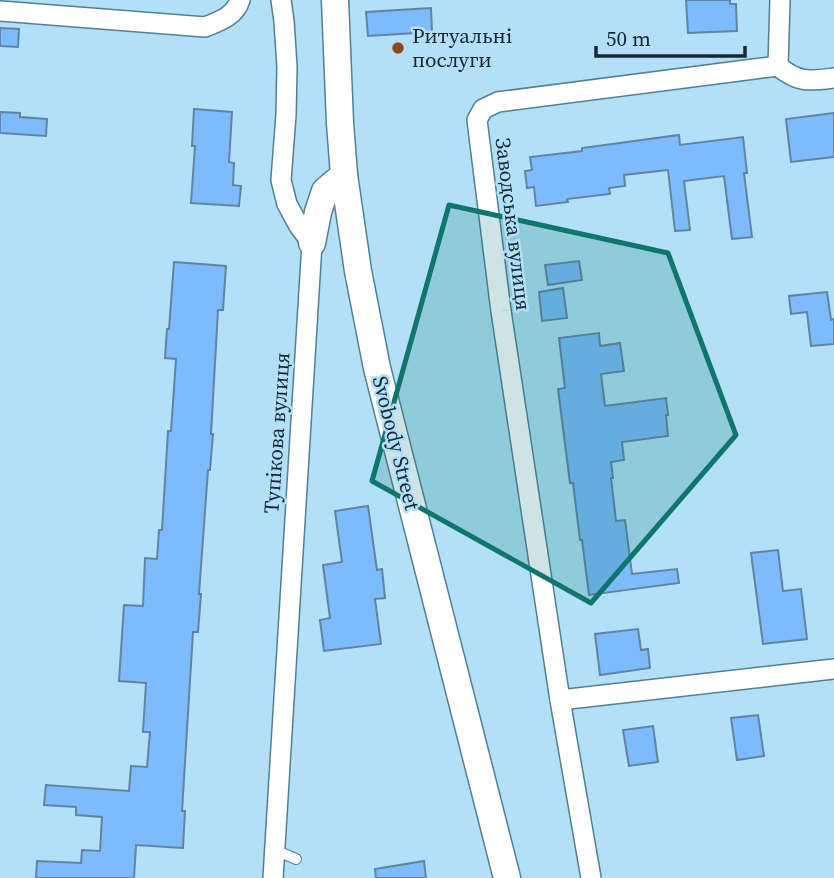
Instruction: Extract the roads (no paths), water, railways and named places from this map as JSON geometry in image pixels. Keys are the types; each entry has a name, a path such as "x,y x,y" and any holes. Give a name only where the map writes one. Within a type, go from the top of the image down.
{"main road":[{"name":"Svobody Street","path":"335,0 344,175 358,271 377,368 507,878"},
{"path":"312,243 318,212 326,191 344,175"}],"street":[{"path":"0,11 205,27 224,19 237,7 240,0"},
{"path":"281,0 287,67 281,180 287,204 312,243"},
{"path":"780,0 778,66 800,80 834,78"},
{"name":"Заводська вулиця","path":"591,878 560,701 501,311 477,120 482,109 498,102 778,66"},
{"name":"Тупікова вулиця","path":"273,878 312,243"},
{"path":"560,701 834,670"}],"lane":[{"path":"274,850 296,859"}],"place":[{"name":"Ритуальні послуги","path":"398,48"}]}
